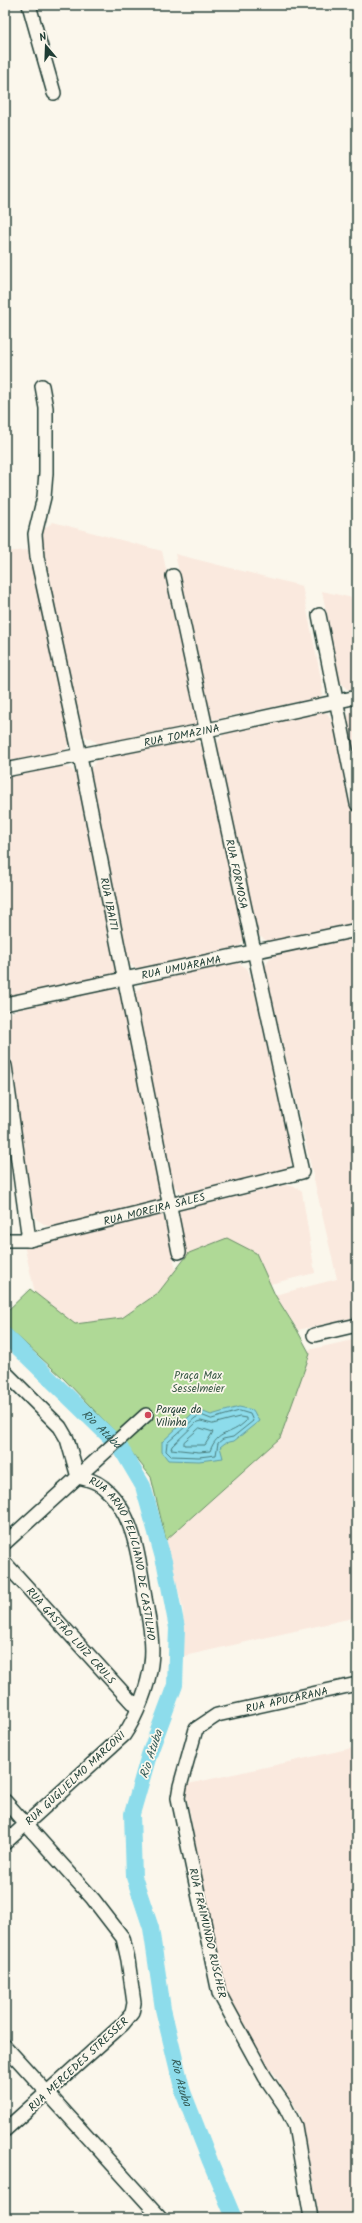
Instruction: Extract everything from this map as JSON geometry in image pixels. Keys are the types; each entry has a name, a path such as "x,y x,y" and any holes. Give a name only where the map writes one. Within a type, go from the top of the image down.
{"street":[{"path":"29,5 54,93"},
{"name":"RUA IBAITI","path":"42,386 46,408 46,473 44,497 35,534 37,557 80,756 179,1252"},
{"name":"RUA FORMOSA","path":"173,576 302,1172"},
{"path":"319,615 335,702 357,804"},
{"name":"RUA TOMAZINA","path":"5,770 207,730 357,697"},
{"name":"RUA UMUARAMA","path":"5,1004 125,980 357,930"},
{"path":"5,1066 29,1240"},
{"name":"RUA MOREIRA SALES","path":"5,1240 29,1240 302,1172"},
{"path":"314,1335 357,1326"},
{"name":"RUA ARNO FELICIANO DE CASTILHO","path":"5,1372 60,1426 67,1439 78,1477 95,1482 113,1496 130,1525 135,1543 152,1651 150,1673 138,1708"},
{"path":"5,1543 146,1415"},
{"name":"RUA GASTÃO LUIZ CRULS","path":"5,1563 138,1708"},
{"name":"RUA APUCARANA","path":"217,1715 357,1684"},
{"name":"RUA GUGLIELMO MARCONI","path":"5,1843 124,1735 138,1708"},
{"name":"RUA FRAIMUNDO RUSCHER","path":"217,1715 196,1729 178,1798 219,1993 264,2077 285,2106 295,2126 311,2218"},
{"path":"5,1801 26,1824"},
{"name":"RUA MERCEDES STRESSER","path":"5,2130 132,2013 134,1996 122,1938 94,1899 26,1824"},
{"path":"5,2046 161,2218"}],"shaded area":[{"path":"53,522 162,551 201,724 101,745 81,734 40,532"},
{"path":"28,550 70,742 64,752 5,765 5,552"},
{"path":"175,554 302,586 323,688 321,697 211,720"},
{"path":"322,591 357,599 357,690 348,690 340,682"},
{"path":"357,705 357,769 347,721 350,713"},
{"path":"320,710 327,713 334,724 357,825 357,923 277,941 267,941 259,936 256,931 218,750 218,742 225,732"},
{"path":"190,739 197,741 205,752 244,932 244,940 237,949 137,969 130,964 127,959 89,771 99,757"},
{"path":"63,766 71,769 77,775 117,963 117,970 113,975 9,998 5,996 5,778"},
{"path":"357,938 357,1317 298,1330 275,1295 337,1279 265,967 269,959 275,955"},
{"path":"236,962 247,968 252,980 290,1152 291,1164 287,1170 190,1194 184,1193 176,1188 173,1183 135,1002 135,994 146,981"},
{"path":"116,988 122,992 163,1197 155,1202 55,1227 47,1226 36,1219 32,1206 7,1028 7,1018 12,1012 20,1009"},
{"path":"286,1185 296,1187 302,1192 315,1273 270,1284 256,1253 186,1258 177,1220 180,1210"},
{"path":"161,1214 165,1219 176,1270 158,1293 122,1318 75,1324 35,1293 24,1245"},
{"path":"357,1339 357,1617 184,1656 183,1609 166,1540 280,1438 308,1350"},
{"path":"357,1747 357,2218 320,2218 300,2114 274,2073 262,2063 222,1982 186,1793 188,1784"}],"green space":[{"name":"Praça Max Sesselmeier","path":"227,1238 256,1253 275,1295 310,1354 280,1438 166,1540 151,1477 118,1435 63,1378 5,1325 5,1313 30,1289 75,1324 122,1318 158,1293 189,1253"}],"water":[{"path":"239,1407 253,1410 259,1421 234,1441 225,1443 220,1447 223,1458 199,1461 168,1460 162,1452 162,1442 192,1414 201,1411 211,1415"}],"waterway":[{"name":"Rio Atuba","path":"5,1335 120,1447 143,1486 165,1565 177,1628 175,1685 149,1755 132,1814 134,1877 151,1928 163,2009 183,2092 234,2218"}],"place":[{"name":"Parque da Vilinha","path":"148,1415"}]}
